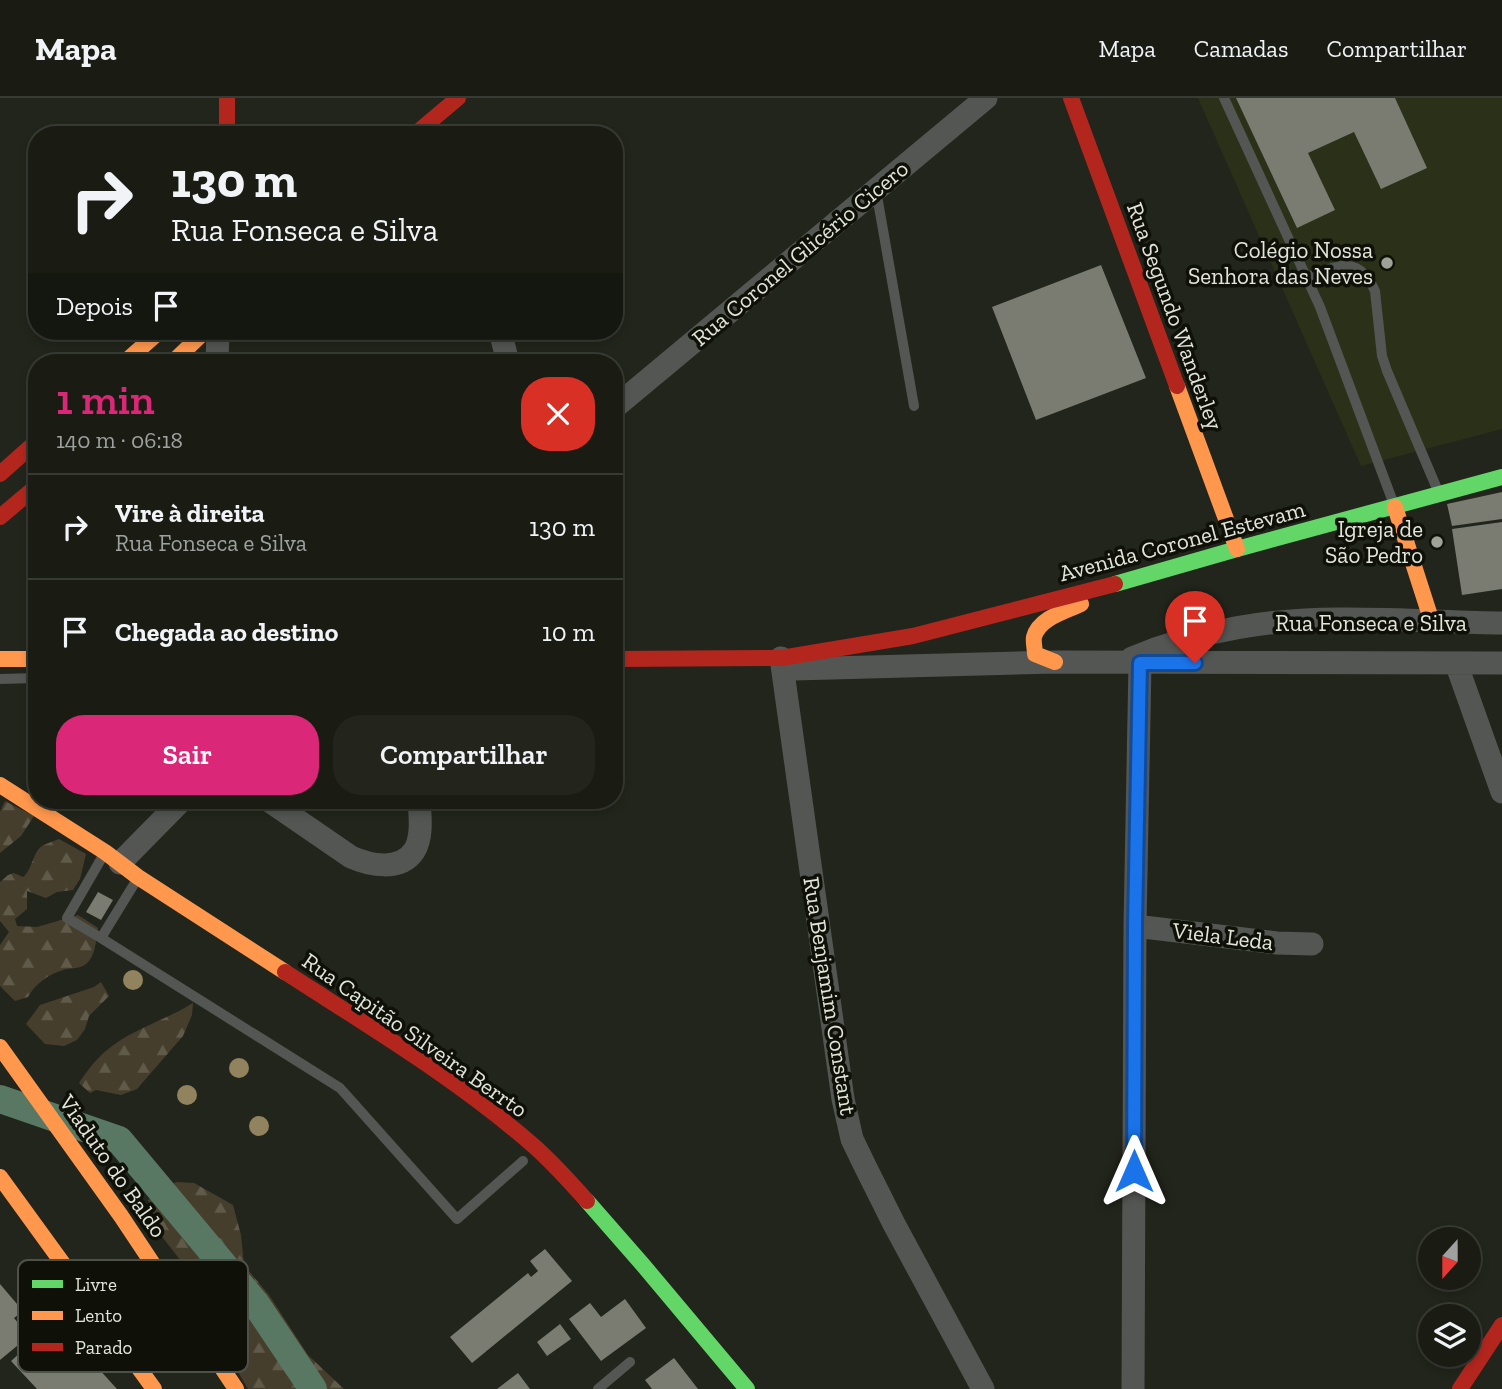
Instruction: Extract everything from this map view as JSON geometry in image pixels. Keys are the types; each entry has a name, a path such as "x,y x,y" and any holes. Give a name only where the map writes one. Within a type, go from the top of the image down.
{"main road":[{"path":"227,126 228,98"},
{"path":"431,126 458,98"},
{"name":"Rua Segundo Wanderley","path":"1071,98 1237,549"},
{"path":"134,354 150,340"},
{"path":"181,354 196,340"},
{"path":"0,474 28,450"},
{"name":"Avenida Coronel Estevam","path":"623,659 783,664 913,636 1132,580 1502,477"},
{"path":"0,517 28,494"},
{"path":"1395,507 1432,622"},
{"path":"1055,662 1035,654 1034,637 1041,626 1132,580"},
{"path":"0,659 28,659"},
{"name":"Rua Capitão Silveira Berrto","path":"0,785 28,803"},
{"name":"Rua Capitão Silveira Berrto","path":"37,809 411,1054 475,1099 536,1148 643,1265 747,1389"},
{"name":"Viaduto do Baldo","path":"0,1047 60,1128 150,1260"},
{"path":"0,1177 61,1260"},
{"path":"1460,1389 1502,1325"},
{"path":"142,1372 154,1389"},
{"name":"Viaduto do Baldo","path":"225,1372 236,1389"}],"street":[{"name":"Rua Coronel Glicério Cicero","path":"623,401 986,98"},
{"name":"Rua Fonseca e Silva","path":"1130,663 1158,648 1218,631 1274,622 1345,619 1502,623"},
{"path":"1130,663 1135,926 1133,1389"},
{"path":"1456,663 1502,792"},
{"name":"Rua Fonseca e Silva","path":"783,664 1502,663"},
{"name":"Rua Benjamim Constant","path":"783,664 842,1099 852,1139 894,1224 983,1389"},
{"path":"121,864 173,809"},
{"path":"281,809 351,857 363,863 378,865 390,865 400,861 414,850 418,839 420,809"},
{"name":"Viela Leda","path":"1135,926 1277,943 1312,944"}],"lane":[{"path":"1224,98 1320,307 1395,507"},
{"path":"876,190 914,406"},
{"path":"1306,278 1344,265 1358,267 1371,282 1375,291 1382,356 1440,494"},
{"path":"623,669 783,664"},
{"path":"0,679 28,678"},
{"path":"101,938 128,894 121,864 94,872 67,918 340,1088 457,1219 523,1161"},
{"path":"598,1389 630,1362"}],"shaded area":[{"name":"Colégio Nossa Senhora das Neves","path":"1198,98 1502,98 1502,429 1361,466"}],"green space":[{"path":"5,801 34,816 21,836 0,853 0,812"},
{"path":"59,839 86,854 80,879 73,890 57,892 46,898 27,891 27,909 15,919 17,926 37,927 78,915 98,928 94,950 89,961 83,966 53,974 38,984 28,997 15,1001 0,986 0,945 9,932 0,921 0,882 14,873 23,877 39,849"},
{"path":"101,982 109,996 89,1016 85,1029 77,1040 64,1046 45,1044 26,1024 40,1005 94,987"},
{"path":"193,1003 192,1015 183,1036 137,1089 121,1095 96,1090 90,1093 79,1083 107,1050 138,1030"},
{"path":"176,1182 194,1183 233,1205 241,1235 244,1260 180,1260 160,1234 148,1200"},
{"path":"248,1270 269,1295 308,1355 344,1389 248,1389 238,1372 248,1372"}],"building":[{"path":"1236,98 1395,98 1427,168 1381,189 1354,132 1308,153 1335,210 1297,228"},
{"path":"1101,265 1146,378 1036,420 992,307"},
{"path":"1502,492 1502,519 1452,526 1447,504"},
{"path":"1502,522 1502,589 1462,595 1452,529"},
{"path":"98,892 113,900 101,920 86,912"},
{"path":"545,1249 572,1281 472,1363 450,1337 528,1273 531,1277 538,1271 530,1261"},
{"path":"0,1284 18,1305 18,1315 14,1318 18,1323 18,1345 0,1360"},
{"path":"625,1299 646,1328 601,1361 569,1319 590,1303 601,1317"},
{"path":"560,1324 571,1339 547,1356 537,1342"},
{"path":"18,1355 18,1369 11,1361"},
{"path":"674,1358 698,1389 652,1389 645,1380"},
{"path":"21,1372 102,1372 117,1389 37,1389"},
{"path":"518,1373 530,1389 497,1389"}],"waterway":[{"path":"0,1099 119,1140 219,1260"},
{"path":"248,1294 313,1389"}],"traffic: fast":[{"path":"1115,584 1502,477"},
{"path":"587,1201 747,1389"}],"traffic: slow":[{"path":"134,354 150,340"},
{"path":"181,354 196,340"},
{"path":"1177,386 1237,549"},
{"path":"1395,507 1432,622"},
{"path":"1055,662 1035,654 1034,639 1037,630 1047,620 1081,604"},
{"path":"0,659 28,659"},
{"path":"0,785 28,803"},
{"path":"38,809 285,972"},
{"path":"0,1047 150,1260"},
{"path":"0,1177 60,1260"},
{"path":"142,1372 154,1389"},
{"path":"225,1372 236,1389"}],"traffic: jam":[{"path":"227,98 227,126"},
{"path":"425,126 458,98"},
{"path":"1071,98 1177,386"},
{"path":"0,474 28,449"},
{"path":"0,517 28,494"},
{"path":"623,659 781,658 913,636 1115,584"},
{"path":"285,972 476,1099 535,1147 587,1201"},
{"path":"1460,1389 1502,1325"}],"place":[{"name":"Colégio Nossa Senhora das Neves","path":"1387,263"},
{"name":"Igreja de São Pedro","path":"1437,542"}],"route":[{"path":"1134,1171 1140,663 1195,663"}]}
